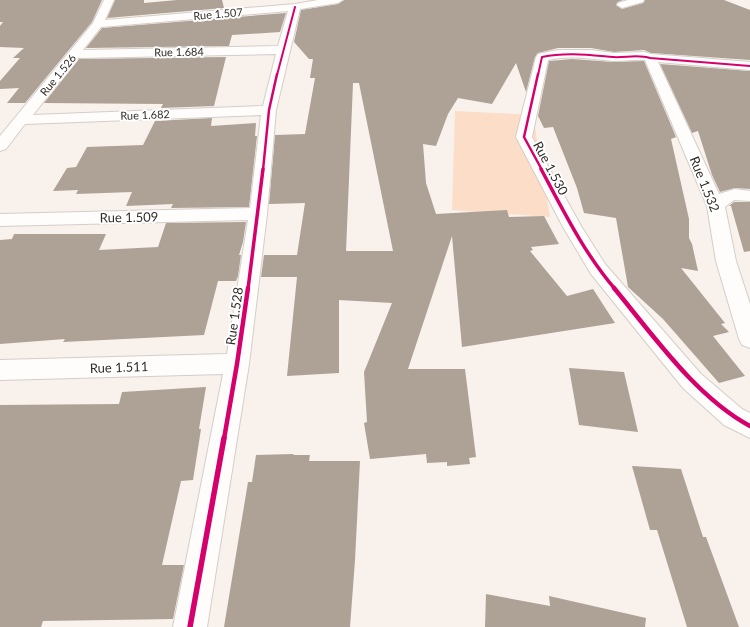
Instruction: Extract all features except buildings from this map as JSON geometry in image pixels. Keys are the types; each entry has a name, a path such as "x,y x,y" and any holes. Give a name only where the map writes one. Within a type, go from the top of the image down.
{"street":[{"name":"Rue 1.526","path":"0,146 98,24 109,0"},
{"name":"Rue 1.507","path":"98,24 295,8 338,0"},
{"path":"622,5 639,0"},
{"name":"Rue 1.528","path":"190,627 237,364 258,214 269,110 283,50 295,8"},
{"name":"Rue 1.684","path":"75,54 283,50"},
{"name":"Rue 1.530","path":"750,66 650,58 644,56 614,57 591,54 558,54 542,57 524,137 572,227 598,270 692,381 733,417 750,426"},
{"name":"Rue 1.532","path":"650,58 716,206 726,261 750,339"},
{"name":"Rue 1.682","path":"21,120 269,110"},
{"path":"716,206 722,199 733,194 750,196"},
{"name":"Rue 1.509","path":"0,220 258,214"},
{"name":"Rue 1.511","path":"0,370 237,364"}],"shaded area":[{"path":"455,111 533,115 550,217 452,210"}],"cycle path":[{"path":"190,627 237,364 258,214 269,110 295,7"},
{"path":"750,66 650,58 644,56 614,57 591,54 558,54 542,57 524,137 572,227 598,269 692,381 733,417 750,426"}]}
